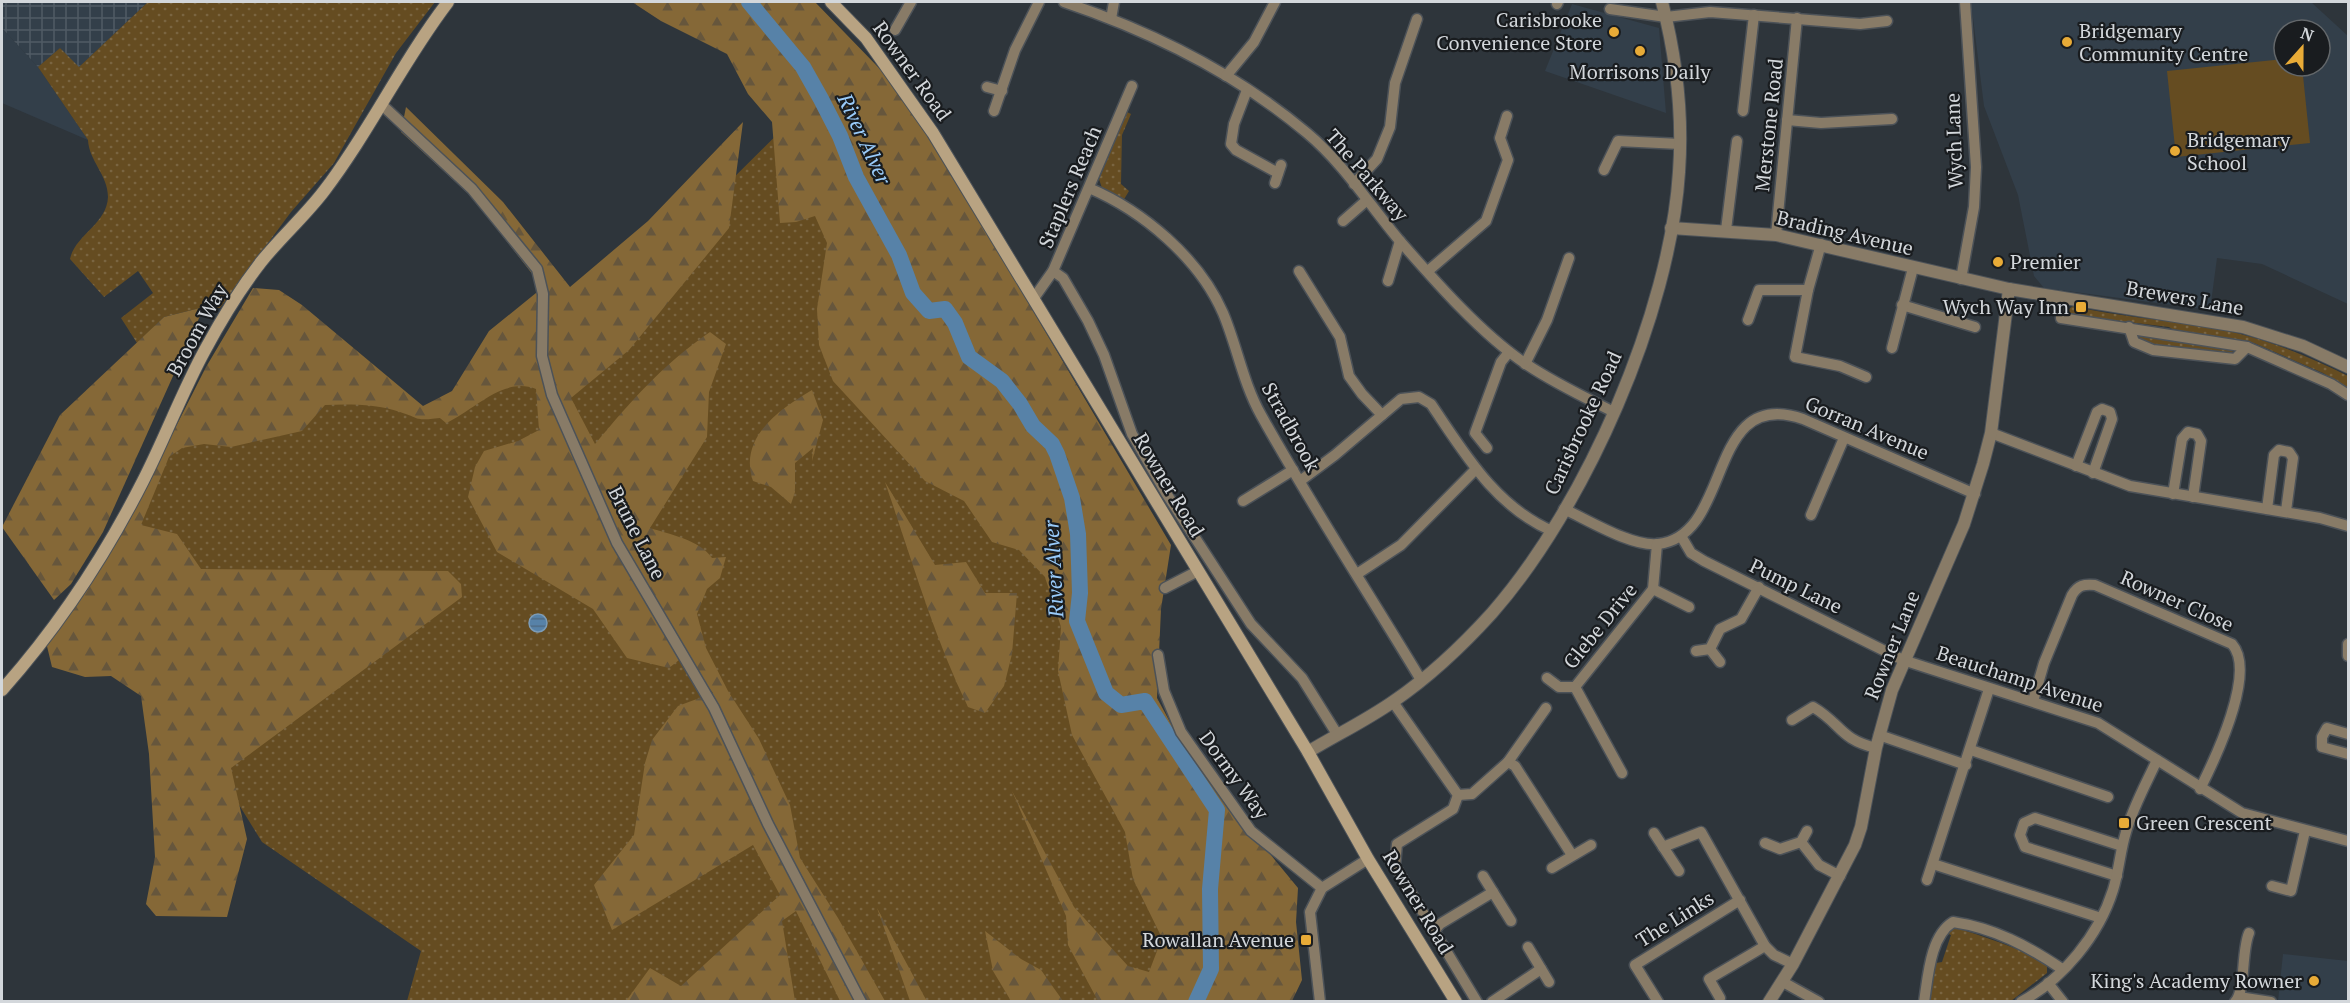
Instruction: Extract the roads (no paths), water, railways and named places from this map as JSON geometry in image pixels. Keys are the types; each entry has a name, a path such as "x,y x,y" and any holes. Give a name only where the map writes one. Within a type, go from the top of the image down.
{"main road":[{"name":"Broom Way","path":"2,690 34,654 111,541 142,483 204,350 233,303 261,262 323,193 354,150 413,49 448,2"},
{"name":"Rowner Road","path":"837,4 866,38 933,134 1308,752 1368,859 1455,1002"}],"street":[{"path":"895,30 911,2"},
{"path":"994,111 1015,50 1039,2"},
{"name":"The Parkway","path":"1064,2 1111,19 1179,50 1226,76 1308,133 1354,184 1400,241 1509,352 1525,364 1614,412"},
{"path":"1111,19 1114,2"},
{"path":"1226,76 1254,42 1275,2"},
{"name":"Carisbrooke Road","path":"1308,752 1393,702 1421,680 1491,614 1522,576 1552,531 1614,412 1646,328 1671,228 1679,172 1680,144 1676,76 1662,2"},
{"name":"Wych Lane","path":"1961,279 1974,207 1976,167 1965,2"},
{"path":"1610,9 1666,17 1710,12 1860,24 1887,21"},
{"path":"1743,111 1754,15"},
{"name":"Merstone Road","path":"1776,235 1797,18"},
{"path":"1354,184 1377,159 1390,128 1395,83 1417,19"},
{"name":"Staplers Reach","path":"1034,298 1053,272 1132,86"},
{"path":"987,87 1002,91"},
{"path":"1247,90 1234,124 1231,144 1236,150 1278,174"},
{"name":"Brune Lane","path":"381,104 472,189 537,269 543,294 541,336 545,373 552,395 586,468 604,516 617,543 714,708 768,824 861,1002"},
{"path":"1428,271 1486,221 1508,160 1500,138 1507,116"},
{"path":"1787,120 1821,123 1892,119"},
{"path":"1604,170 1618,141 1680,144"},
{"path":"1726,231 1737,141"},
{"name":"Stradbrook","path":"1089,188 1110,197 1147,222 1170,242 1209,288 1222,310 1259,412 1421,680"},
{"path":"1343,221 1366,200"},
{"name":"Brading Avenue","path":"1671,228 1776,235 2009,289"},
{"path":"1388,281 1400,241"},
{"path":"1821,244 1808,290 1795,357 1840,366 1866,376"},
{"path":"1525,364 1547,320 1569,258"},
{"path":"1892,348 1912,268"},
{"path":"1299,271 1340,337 1349,376 1382,415"},
{"path":"1053,272 1063,278 1088,321 1104,355 1132,434 1172,502 1251,624 1302,678 1337,734"},
{"name":"Brewers Lane","path":"2009,289 2243,327 2312,350 2349,367"},
{"name":"Rowner Lane","path":"1770,1002 1840,876 1861,827 1877,742 1903,660 1964,524 1975,494 1991,432 2009,289"},
{"path":"1748,320 1759,290 1808,290"},
{"path":"2061,297 2061,318 2247,346 2331,384 2349,395"},
{"path":"1902,305 1975,327"},
{"path":"2130,327 2134,342 2153,350 2235,360 2247,346"},
{"path":"1487,448 1475,433 1501,362 1509,352"},
{"path":"1300,481 1407,397 1419,397 1431,404 1494,491 1515,511 1552,531"},
{"path":"2076,466 2097,412 2102,409 2110,412 2112,419 2093,473"},
{"name":"Gorran Avenue","path":"1657,544 1681,536 1702,515 1735,438 1746,426 1772,414 1789,414 1975,494"},
{"path":"1991,432 2130,486 2286,511 2349,526"},
{"path":"2173,494 2182,439 2188,432 2197,434 2201,441 2193,497"},
{"path":"1811,514 1844,438"},
{"path":"2267,509 2274,455 2279,450 2289,452 2293,458 2286,511"},
{"path":"1357,574 1401,545 1476,469"},
{"path":"1243,501 1293,470"},
{"path":"1564,509 1631,539 1657,544"},
{"name":"Pump Lane","path":"1681,536 1691,553 1903,660"},
{"name":"Glebe Drive","path":"1575,687 1653,589 1657,544"},
{"path":"1165,588 1198,571"},
{"name":"Rowner Close","path":"2033,701 2044,663 2072,595 2077,587 2085,584 2095,585 2232,644 2238,650 2241,667 2226,734 2200,789"},
{"path":"1710,649 1717,626 1743,621 1759,587"},
{"name":"Glebe Drive","path":"1653,589 1689,607"},
{"path":"2349,644 2349,656"},
{"path":"1696,651 1710,649"},
{"path":"1710,649 1720,662"},
{"name":"Dormy Way","path":"1158,655 1164,691 1181,732 1251,831 1322,888"},
{"name":"Beauchamp Avenue","path":"1903,660 2098,723 2200,789 2242,813 2349,841"},
{"name":"Glebe Drive","path":"1547,678 1559,687 1575,687"},
{"name":"Glebe Drive","path":"1575,687 1622,773"},
{"path":"1927,880 1971,750 1989,688"},
{"path":"1393,702 1458,795"},
{"path":"1792,720 1813,707 1828,716 1842,734 1855,742 1877,742 1966,765"},
{"path":"1458,795 1472,794 1508,762 1546,708"},
{"path":"2349,734 2327,728 2322,737 2322,747 2349,754"},
{"path":"1971,750 2108,797"},
{"path":"2022,1002 2048,983 2062,969 2088,940 2101,918 2117,876 2122,846 2132,814 2157,760"},
{"path":"1508,762 1515,766 1572,855"},
{"path":"1458,795 1453,809 1397,844 1395,866 1477,1002"},
{"path":"2117,876 2025,847 2020,835 2024,823 2035,818 2122,846"},
{"path":"1765,843 1780,849 1802,842 1807,831"},
{"path":"2272,886 2291,891 2305,831"},
{"path":"1663,847 1701,832 1765,946 1774,955 1793,964"},
{"path":"1654,833 1678,871"},
{"path":"1802,842 1819,866 1840,876"},
{"path":"1552,868 1591,845"},
{"path":"1320,1002 1310,912 1322,888 1368,859"},
{"path":"1933,864 2101,918"},
{"path":"1483,876 1510,921"},
{"path":"1434,931 1440,924 1493,892"},
{"name":"The Links","path":"1658,1002 1635,964 1740,900"},
{"path":"1924,1002 1929,970 1938,939 1946,926 1953,922 2010,938 2027,946 2062,969"},
{"path":"2249,933 2238,944 2237,999 2271,1002"},
{"path":"1720,998 1710,979 1765,946"},
{"path":"1528,947 1549,982"},
{"path":"1492,1002 1540,969"},
{"path":"1783,982 1819,1002"},
{"path":"2048,983 2063,1002"}],"water":[{"path":"538,614 546,619 547,623 542,631 538,632 530,627 529,623 534,615"}],"waterway":[{"name":"River Alver","path":"749,2 803,67 840,136 856,177 899,255 913,293 929,311 945,309 955,323 969,357 1002,381 1033,426 1052,444 1072,498 1078,534 1080,593 1077,621 1106,693 1121,705 1145,701 1217,810 1210,889 1211,969 1196,1002"}],"place":[{"name":"Carisbrooke Convenience Store","path":"1614,32"},
{"name":"Bridgemary Community Centre","path":"2067,42"},
{"name":"Morrisons Daily","path":"1640,51"},
{"name":"Bridgemary School","path":"2175,151"},
{"name":"Premier","path":"1998,262"},
{"name":"Wych Way Inn","path":"2081,307"},
{"name":"Green Crescent","path":"2124,823"},
{"name":"Rowallan Avenue","path":"1306,940"},
{"name":"King's Academy Rowner","path":"2314,981"}]}
